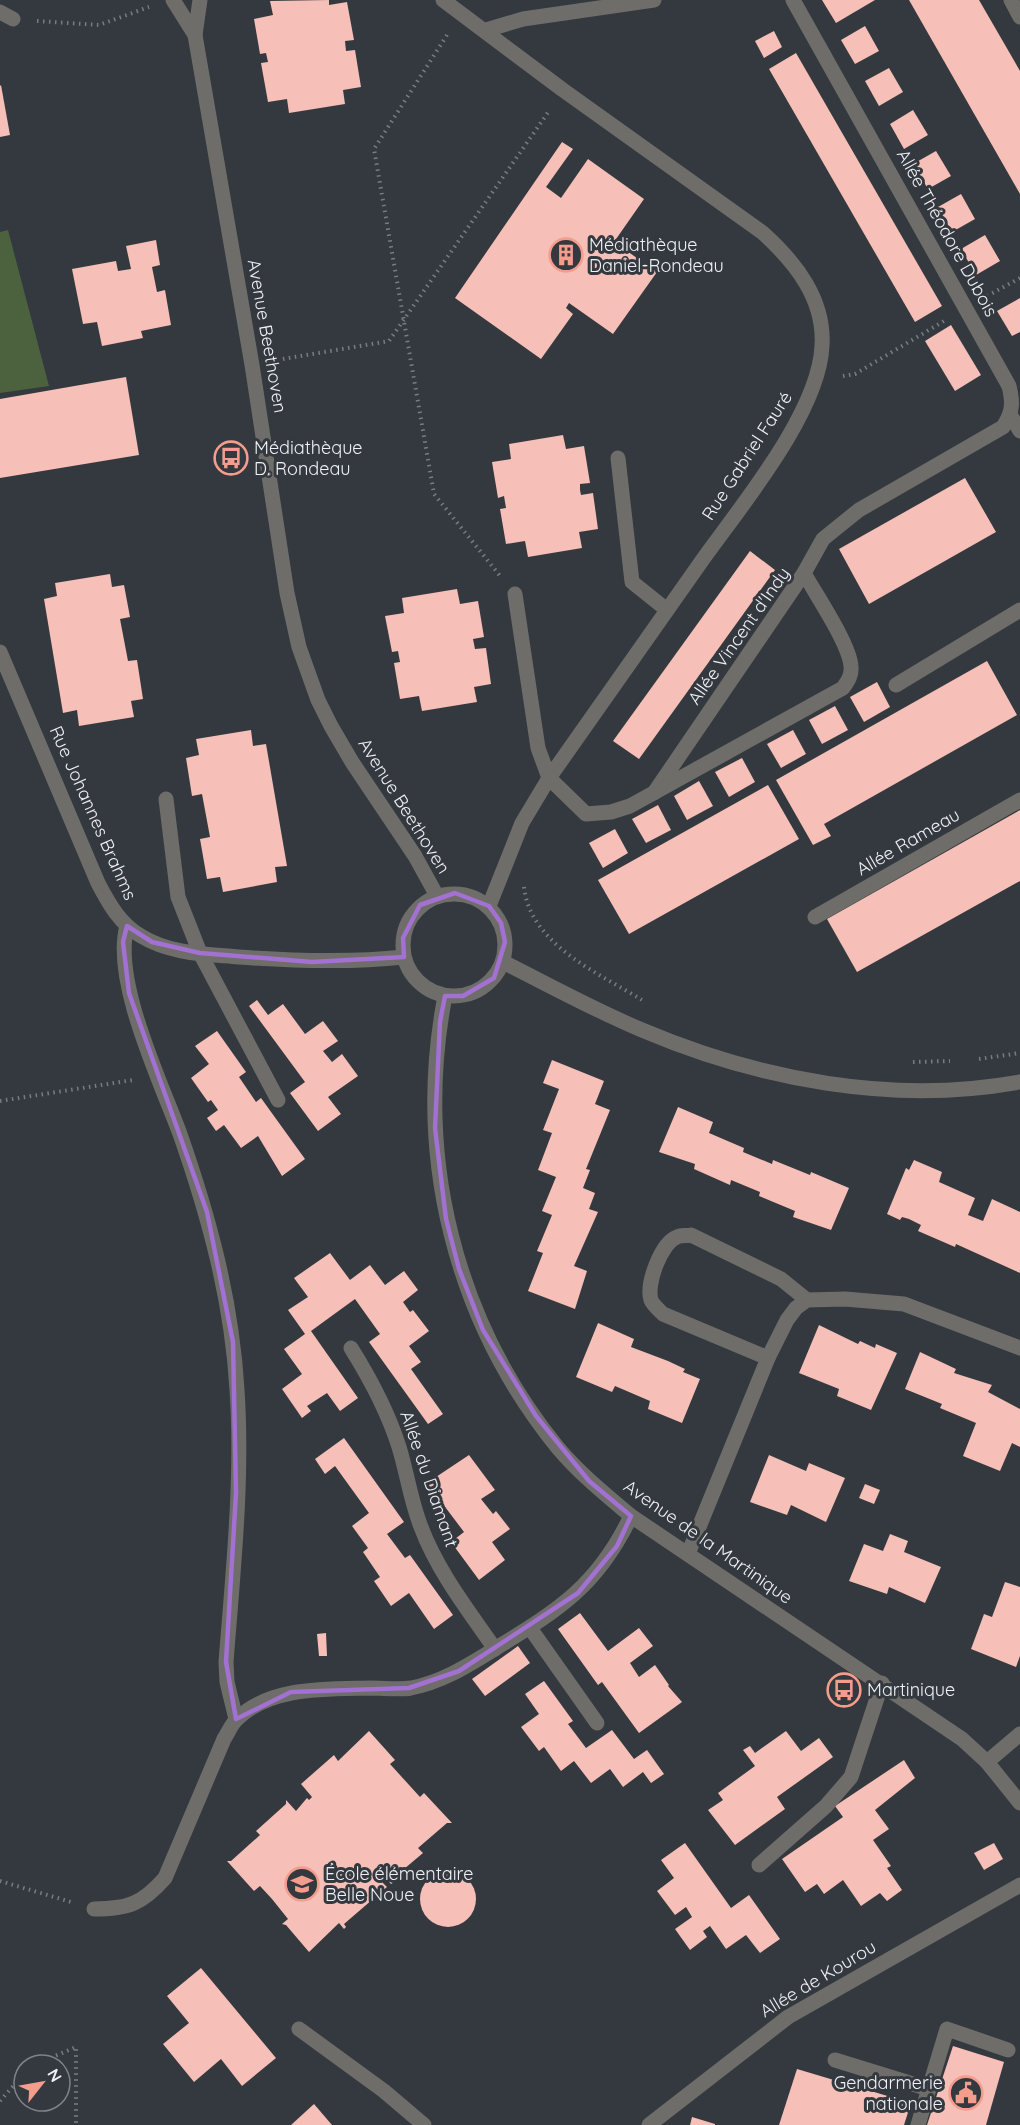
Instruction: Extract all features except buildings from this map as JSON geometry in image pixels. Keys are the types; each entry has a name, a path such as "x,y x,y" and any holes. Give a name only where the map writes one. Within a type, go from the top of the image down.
{"street":[{"name":"Avenue Beethoven","path":"200,0 195,34 252,364 293,625 318,700 352,762 415,856 437,896"},
{"name":"Rue Gabriel Fauré","path":"444,0 563,90 763,233 784,252 804,278 814,299 821,324 822,346 810,396 776,454 549,778 522,823 489,906"},
{"path":"486,30 523,19 654,0"},
{"name":"Allée Théodore Dubois","path":"793,0 1009,386 1013,403 1011,416"},
{"path":"1011,0 1020,17"},
{"name":"Avenue Beethoven","path":"166,2 195,34"},
{"path":"804,573 818,548 834,528 859,510 1003,427 1011,416 1020,431"},
{"path":"618,458 632,582 667,610"},
{"name":"Allée Vincent d'Indy","path":"549,778 586,814 621,809 654,794 843,688 850,678 851,666 845,646 804,573 654,794"},
{"path":"514,594 538,748 549,778"},
{"path":"896,685 1020,610"},
{"name":"Rue Johannes Brahms","path":"0,652 98,883 115,913 127,926 152,942 200,954 312,962 404,957"},
{"path":"166,799 178,897 200,954 278,1100"},
{"name":"Allée Rameau","path":"815,918 1020,800"},
{"name":"Avenue Beethoven","path":"404,957 403,938 408,920 420,905 437,896 455,893 473,897 489,906"},
{"path":"404,957 412,975 427,988 446,996 463,996 480,989 494,978 503,962 505,942 501,923 489,906"},
{"path":"127,926 123,942 129,993 207,1212 222,1276 233,1342 237,1391 236,1493 226,1662 227,1682 236,1719"},
{"path":"503,962 641,1030 700,1052 774,1074 880,1089 971,1088 1020,1082"},
{"name":"Avenue de la Martinique","path":"446,996 436,1068 435,1128 446,1219 459,1269 483,1330 509,1378 536,1416 559,1448 589,1481 631,1516 962,1738 987,1762 1020,1803"},
{"path":"768,1358 663,1314 652,1303 649,1291 652,1275 667,1245 676,1237 691,1235 782,1279 807,1300"},
{"path":"688,1554 768,1358 787,1320 796,1308 807,1300 845,1299 904,1304 1020,1348"},
{"name":"Allée du Diamant","path":"351,1348 370,1379 384,1409 398,1445 420,1526 434,1558 495,1648"},
{"path":"94,1909 116,1909 135,1904 150,1895 165,1878 224,1739 236,1719 257,1705 291,1692 409,1688 433,1683 459,1671 531,1628 578,1593 597,1574 617,1546 631,1516"},
{"path":"531,1628 597,1723"},
{"path":"759,1865 826,1806 851,1777 882,1683"},
{"path":"987,1762 1020,1734"},
{"name":"Allée de Kourou","path":"649,2125 788,2017 1020,1885"},
{"path":"299,2029 399,2102 424,2125"},
{"path":"918,2125 947,2030 1008,2050"},
{"path":"834,2060 929,2089"}],"path":[{"path":"7,16 99,25 166,2"},
{"path":"461,13 374,149 434,494 514,594"},
{"path":"252,364 389,341 563,90"},
{"path":"814,382 855,374 1020,278"},
{"path":"524,879 526,901 534,921 556,944 651,1004"},
{"path":"967,1061 1020,1053"},
{"path":"910,1062 956,1061"},
{"path":"0,1101 159,1076"},
{"path":"0,1881 94,1909"},
{"path":"62,2053 76,2047 76,2125"},
{"path":"0,2101 12,2088"}],"highlighted area":[{"path":"455,893 489,906 501,923 505,942 494,978 463,996 445,996 440,1022 435,1128 446,1219 459,1269 483,1330 536,1416 589,1481 631,1516 617,1546 578,1593 459,1671 409,1688 291,1692 236,1719 226,1662 236,1493 233,1342 207,1212 129,993 123,942 127,926 152,942 200,953 312,962 404,957 403,938 420,905"}],"green space":[{"path":"8,230 49,386 0,393 0,232"}],"place":[{"name":"Médiathèque Daniel-Rondeau","path":"566,255"},
{"name":"Médiathèque D. Rondeau","path":"231,458"},
{"name":"Martinique","path":"844,1690"},
{"name":"École élémentaire Belle Noue","path":"302,1884"},
{"name":"Gendarmerie nationale","path":"966,2093"}]}
